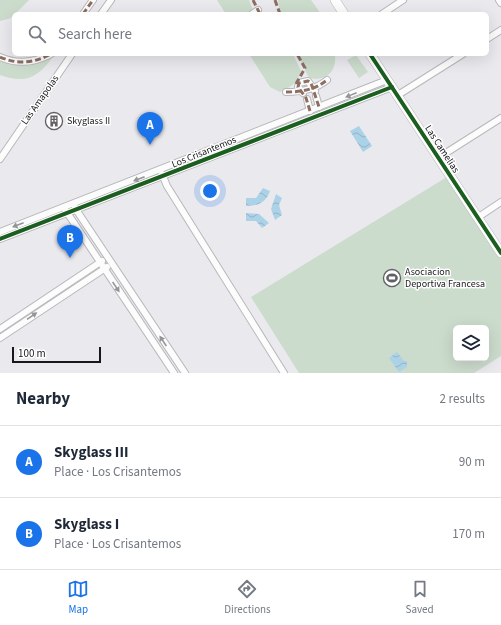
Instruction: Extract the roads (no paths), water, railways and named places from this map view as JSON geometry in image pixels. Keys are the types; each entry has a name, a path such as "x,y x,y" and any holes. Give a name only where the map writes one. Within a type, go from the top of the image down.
{"street":[{"path":"85,12 93,0"},
{"path":"102,12 111,0"},
{"path":"335,0 343,12"},
{"path":"385,12 403,0"},
{"path":"489,38 501,30"},
{"path":"0,57 22,63 38,60 47,56"},
{"name":"Las Amapolas","path":"0,159 71,56"},
{"name":"Las Camelias","path":"371,56 501,253"},
{"name":"Los Crisantemos","path":"0,236 76,211 276,124 392,87 458,56"},
{"path":"327,80 315,92 304,95 286,92 299,83 308,81 327,80"},
{"path":"308,81 315,92 316,111"},
{"path":"299,83 298,87 316,111"},
{"name":"Los Crisantemos","path":"0,236 73,204 162,174 279,131 316,111"},
{"path":"438,158 501,118"},
{"path":"276,124 279,131"},
{"name":"Las Amapolas","path":"0,154 8,146"},
{"path":"162,174 166,186 284,373"},
{"path":"478,218 501,202"},
{"path":"73,204 76,211 109,261 185,373"},
{"path":"65,208 67,214 174,373"},
{"path":"0,329 100,263 109,261"},
{"path":"0,338 104,269 109,261"},
{"path":"168,365 176,360"}],"water":[{"path":"359,126 372,146 363,152 350,131"},
{"path":"263,188 270,191 264,201 246,206 246,198 256,198"},
{"path":"276,194 282,198 279,205 282,215 275,220 271,209"},
{"path":"246,213 259,214 269,223 262,228 256,221 246,221"},
{"path":"397,352 404,361 407,361 407,367 399,372 389,358"}],"place":[{"name":"Skyglass II","path":"54,121"},
{"name":"Skyglass III","path":"150,145"},
{"name":"Skyglass I","path":"70,258"},
{"name":"Asociacion Deportiva Francesa","path":"392,278"}]}
